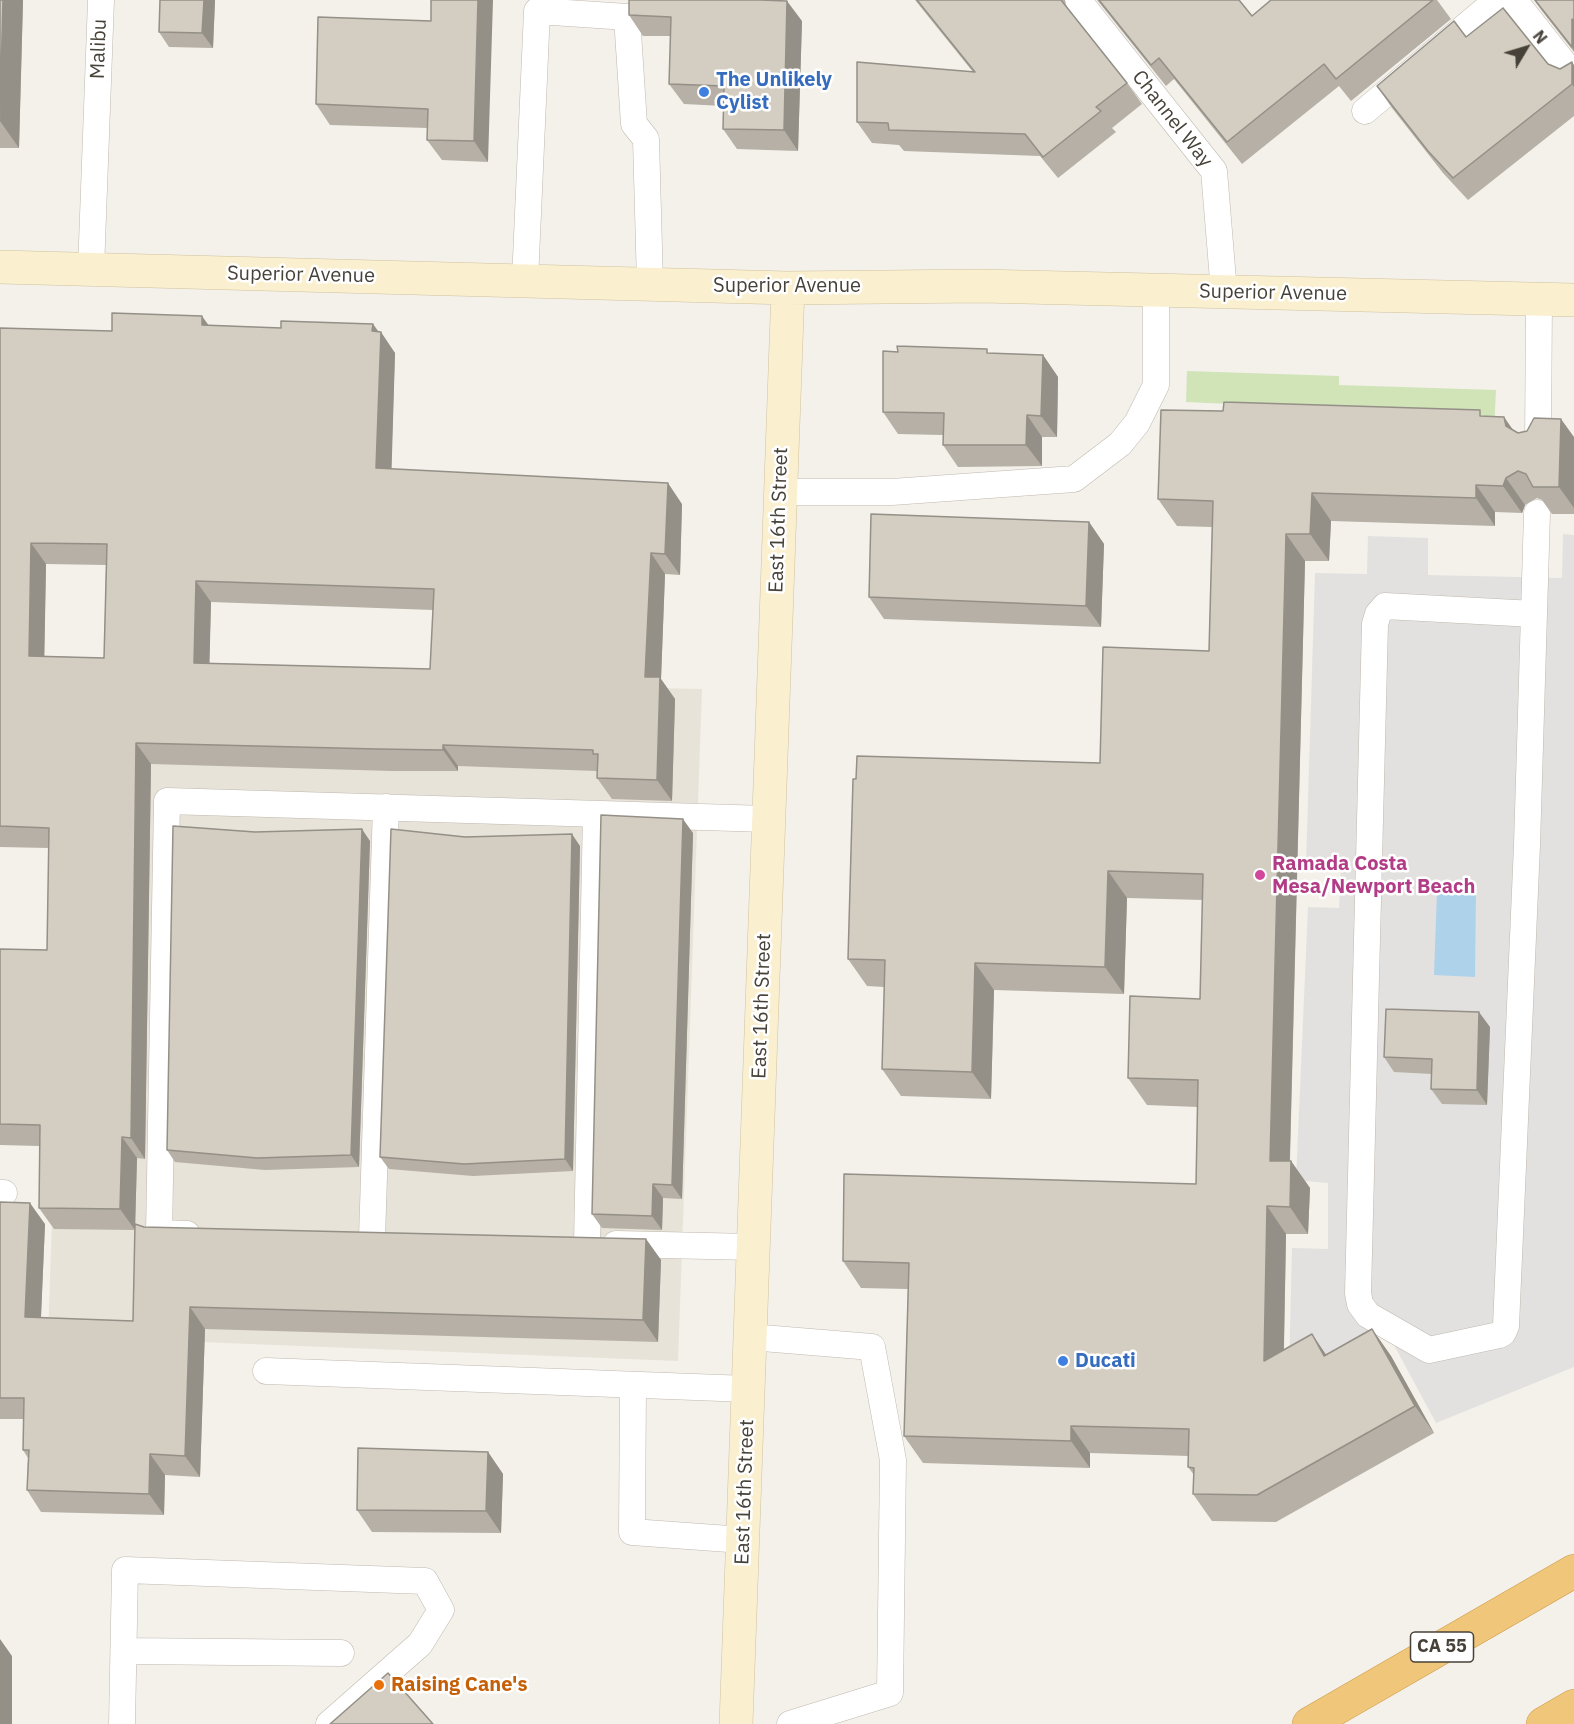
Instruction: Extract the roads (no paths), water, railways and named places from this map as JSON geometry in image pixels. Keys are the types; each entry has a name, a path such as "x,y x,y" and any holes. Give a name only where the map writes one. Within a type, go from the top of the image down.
{"highway":[{"name":"CA 55","path":"1309,1724 1574,1571"},
{"path":"1543,1724 1574,1706"}],"main road":[{"name":"Superior Avenue","path":"0,267 788,288 981,286 1574,300"},
{"name":"East 16th Street","path":"736,1724 788,288"}],"lane":[{"name":"Malibu","path":"91,270 101,0"},
{"name":"Channel Way","path":"1078,0 1214,171 1224,292"},
{"path":"1365,111 1497,0"},
{"path":"1514,0 1574,76"},
{"path":"525,281 537,10 627,16 634,124 646,139 650,284"},
{"path":"781,492 892,492 1074,479 1120,444 1137,423 1156,385 1156,290"},
{"path":"1538,445 1539,299"},
{"path":"1534,614 1385,606 1378,614 1375,624 1358,1293 1360,1304 1368,1315 1429,1350 1499,1335 1506,1326 1527,845 1534,614 1537,513"},
{"path":"206,1234 159,1233 167,801 768,819"},
{"path":"372,1238 386,807"},
{"path":"596,814 575,1243 753,1247"},
{"path":"750,1337 873,1347 893,1460 890,1693 790,1724"},
{"path":"266,1371 748,1389"},
{"path":"633,1386 632,1532 743,1540"},
{"path":"122,1724 124,1570 425,1581 441,1610 420,1644 329,1724"},
{"path":"124,1651 341,1653"}],"water":[{"path":"1437,891 1476,892 1475,977 1434,975"}],"place":[{"name":"The Unlikely Cylist","path":"704,92"},
{"name":"Ramada Costa Mesa/Newport Beach","path":"1260,875"},
{"name":"Ducati","path":"1063,1361"},
{"name":"Raising Cane's","path":"379,1685"}]}
